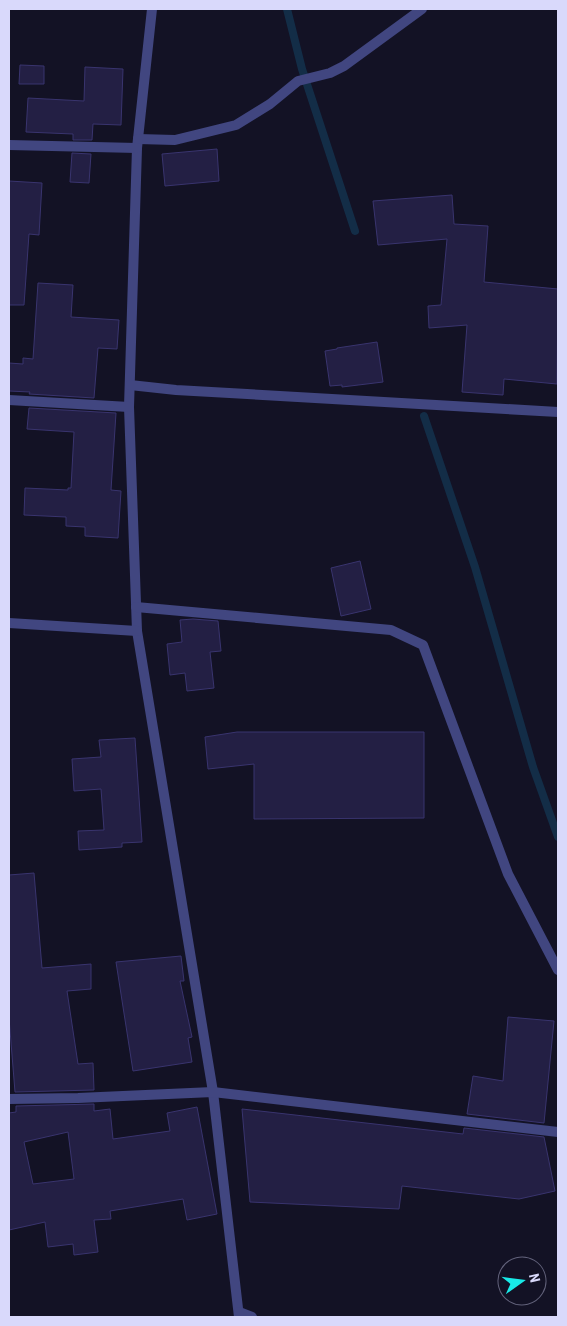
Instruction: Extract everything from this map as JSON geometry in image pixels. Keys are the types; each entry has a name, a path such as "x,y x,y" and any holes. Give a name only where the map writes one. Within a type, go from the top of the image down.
{"street":[{"path":"152,9 137,143 129,407 137,631 213,1092 239,1314 252,1317"},
{"path":"9,145 137,143 176,140 236,125 270,104 298,81 330,73 344,66 422,9"},
{"path":"130,384 176,390 558,412"},
{"path":"9,400 129,407"},
{"path":"136,607 391,630 424,645 508,874 558,970"},
{"path":"9,623 137,631"},
{"path":"9,1099 213,1092 558,1132"}],"building":[{"path":"20,65 44,66 44,84 19,84"},
{"path":"85,67 123,69 121,125 93,124 92,140 73,140 73,134 26,132 28,98 84,101"},
{"path":"217,149 219,181 165,186 162,154"},
{"path":"72,153 91,154 89,183 70,182"},
{"path":"9,181 42,183 39,235 29,234 24,305 9,305"},
{"path":"452,195 454,224 488,226 484,282 558,289 557,384 504,379 503,395 462,392 467,325 429,328 428,306 441,305 447,239 378,245 373,201"},
{"path":"38,283 73,285 71,317 119,320 117,349 98,348 94,398 9,391 9,363 23,364 23,358 33,359"},
{"path":"377,342 383,382 342,387 342,385 330,386 325,351"},
{"path":"29,408 116,413 111,490 121,491 118,538 85,536 85,527 66,526 66,517 24,515 25,488 68,490 68,488 71,488 74,432 27,429"},
{"path":"360,561 371,609 341,616 331,568"},
{"path":"180,620 218,621 221,651 210,652 214,688 187,691 185,673 170,675 167,644 182,642"},
{"path":"237,732 424,732 424,818 254,819 254,764 208,769 205,737"},
{"path":"135,738 142,842 122,843 122,847 79,850 78,831 104,830 101,789 74,791 72,759 101,757 99,740"},
{"path":"34,873 42,968 91,964 91,989 67,991 78,1064 93,1063 94,1090 15,1092 9,1018 9,875"},
{"path":"181,956 184,981 180,981 192,1037 188,1038 192,1062 133,1071 116,962"},
{"path":"508,1017 554,1021 544,1123 467,1114 473,1076 503,1081"},
{"path":"94,1104 94,1111 110,1109 113,1139 170,1131 167,1113 197,1107 217,1214 187,1220 183,1199 110,1211 111,1219 94,1220 98,1252 74,1255 73,1244 48,1247 45,1222 9,1230 9,1113 16,1112 16,1106","holes":["68,1132 74,1179 33,1184 24,1142"]},
{"path":"242,1109 463,1134 464,1128 544,1137 555,1191 519,1199 402,1186 399,1209 250,1202"}],"waterway":[{"path":"287,9 302,69 355,231"},
{"path":"424,416 475,567 533,767 558,837"}]}
